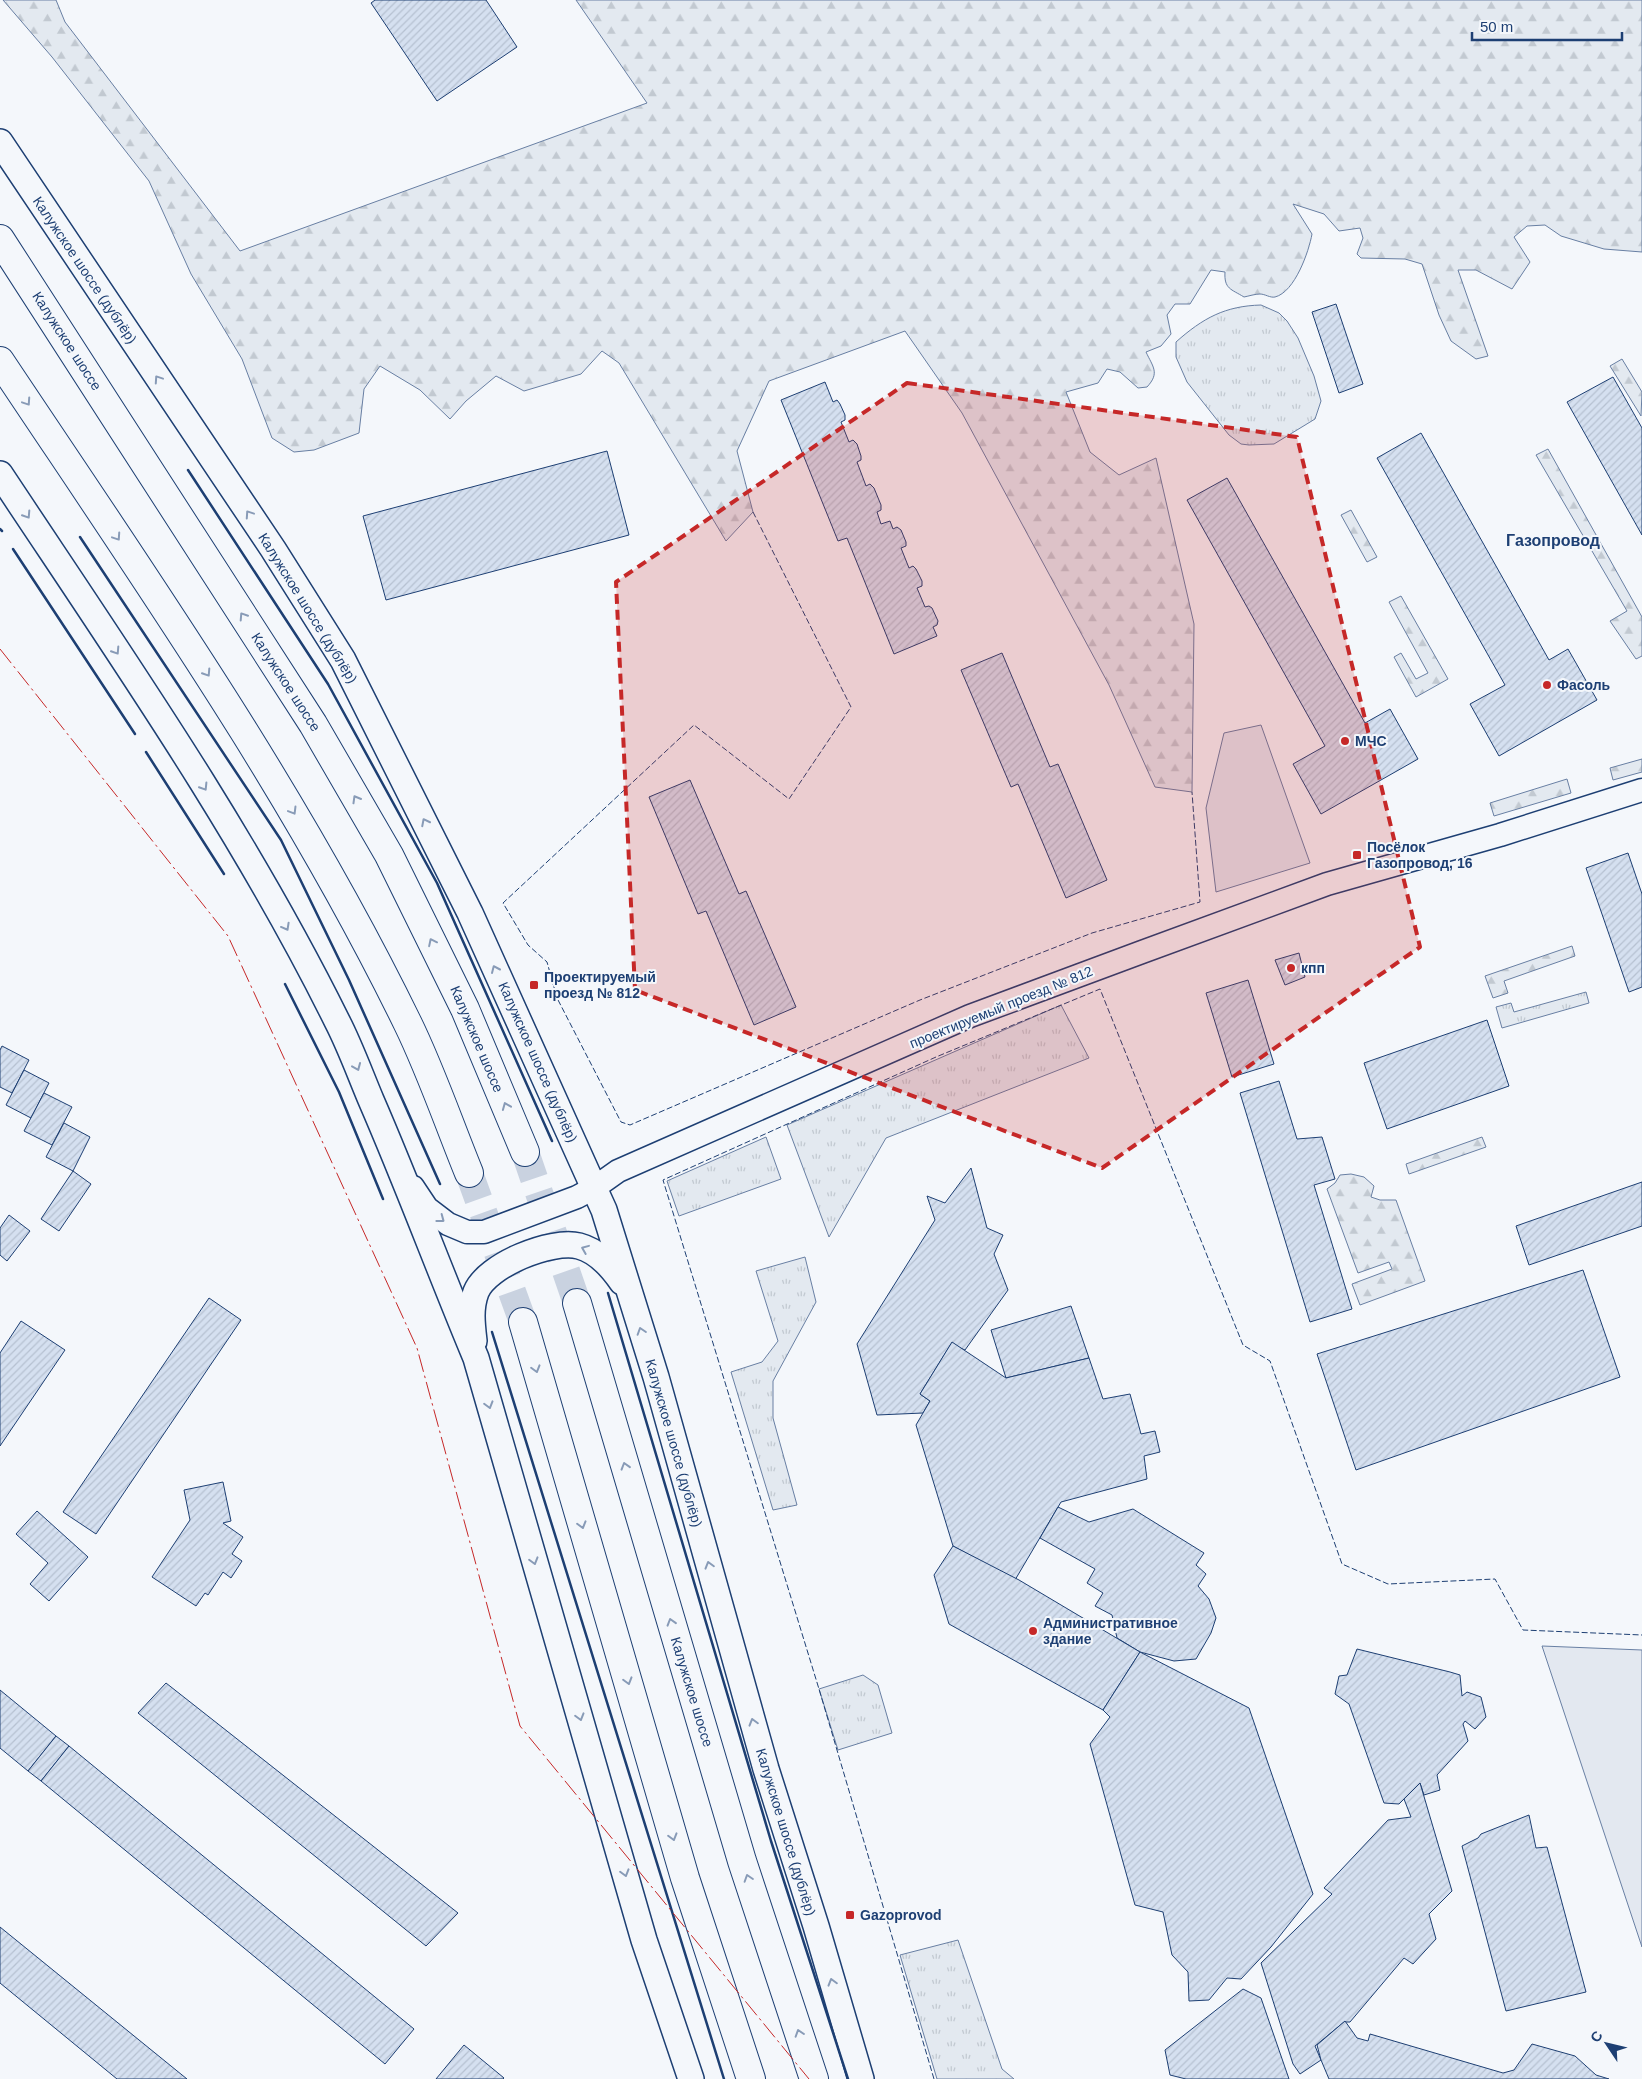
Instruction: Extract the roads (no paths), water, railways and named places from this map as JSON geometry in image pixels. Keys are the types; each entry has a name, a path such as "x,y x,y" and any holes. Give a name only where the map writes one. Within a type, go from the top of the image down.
{"highway":[{"name":"Калужское шоссе","path":"0,239 313,724 384,847 466,1009 524,1152"},
{"path":"0,362 259,753 318,854 409,1026 469,1173"},
{"name":"Калужское шоссе","path":"577,1303 742,1862 814,2079"},
{"path":"522,1322 685,1878 751,2079"}],"main road":[{"name":"Калужское шоссе (дублёр)","path":"0,142 273,549 343,660 470,913 604,1210 656,1377 766,1769 816,1926 861,2079"},
{"path":"0,225 25,276"},
{"path":"0,474 166,726 250,860 338,1022 400,1168 437,1267 476,1358 644,1940 691,2079"},
{"path":"476,1358 471,1315 476,1292 483,1280 493,1271 520,1258 551,1247 578,1246 599,1255 616,1273 630,1295"}],"street":[{"name":"проектируемый проезд № 812","path":"400,1168 427,1208 448,1224 467,1232 484,1232 577,1197 618,1172 970,1016 1327,884 1500,835 1642,790"}],"tunnel":[{"path":"525,1152 577,1303"},
{"path":"469,1173 523,1322"}],"place":[{"name":"Фасоль","path":"1547,685"},
{"name":"МЧС","path":"1345,741"},
{"name":"Посёлок Газопровод, 16","path":"1357,855"},
{"name":"кпп","path":"1291,968"},
{"name":"Проектируемый проезд № 812","path":"534,985"},
{"name":"Административное здание","path":"1033,1631"},
{"name":"Gazoprovod","path":"850,1915"}],"district":[{"name":"Газопровод","path":"1553,540"}]}
